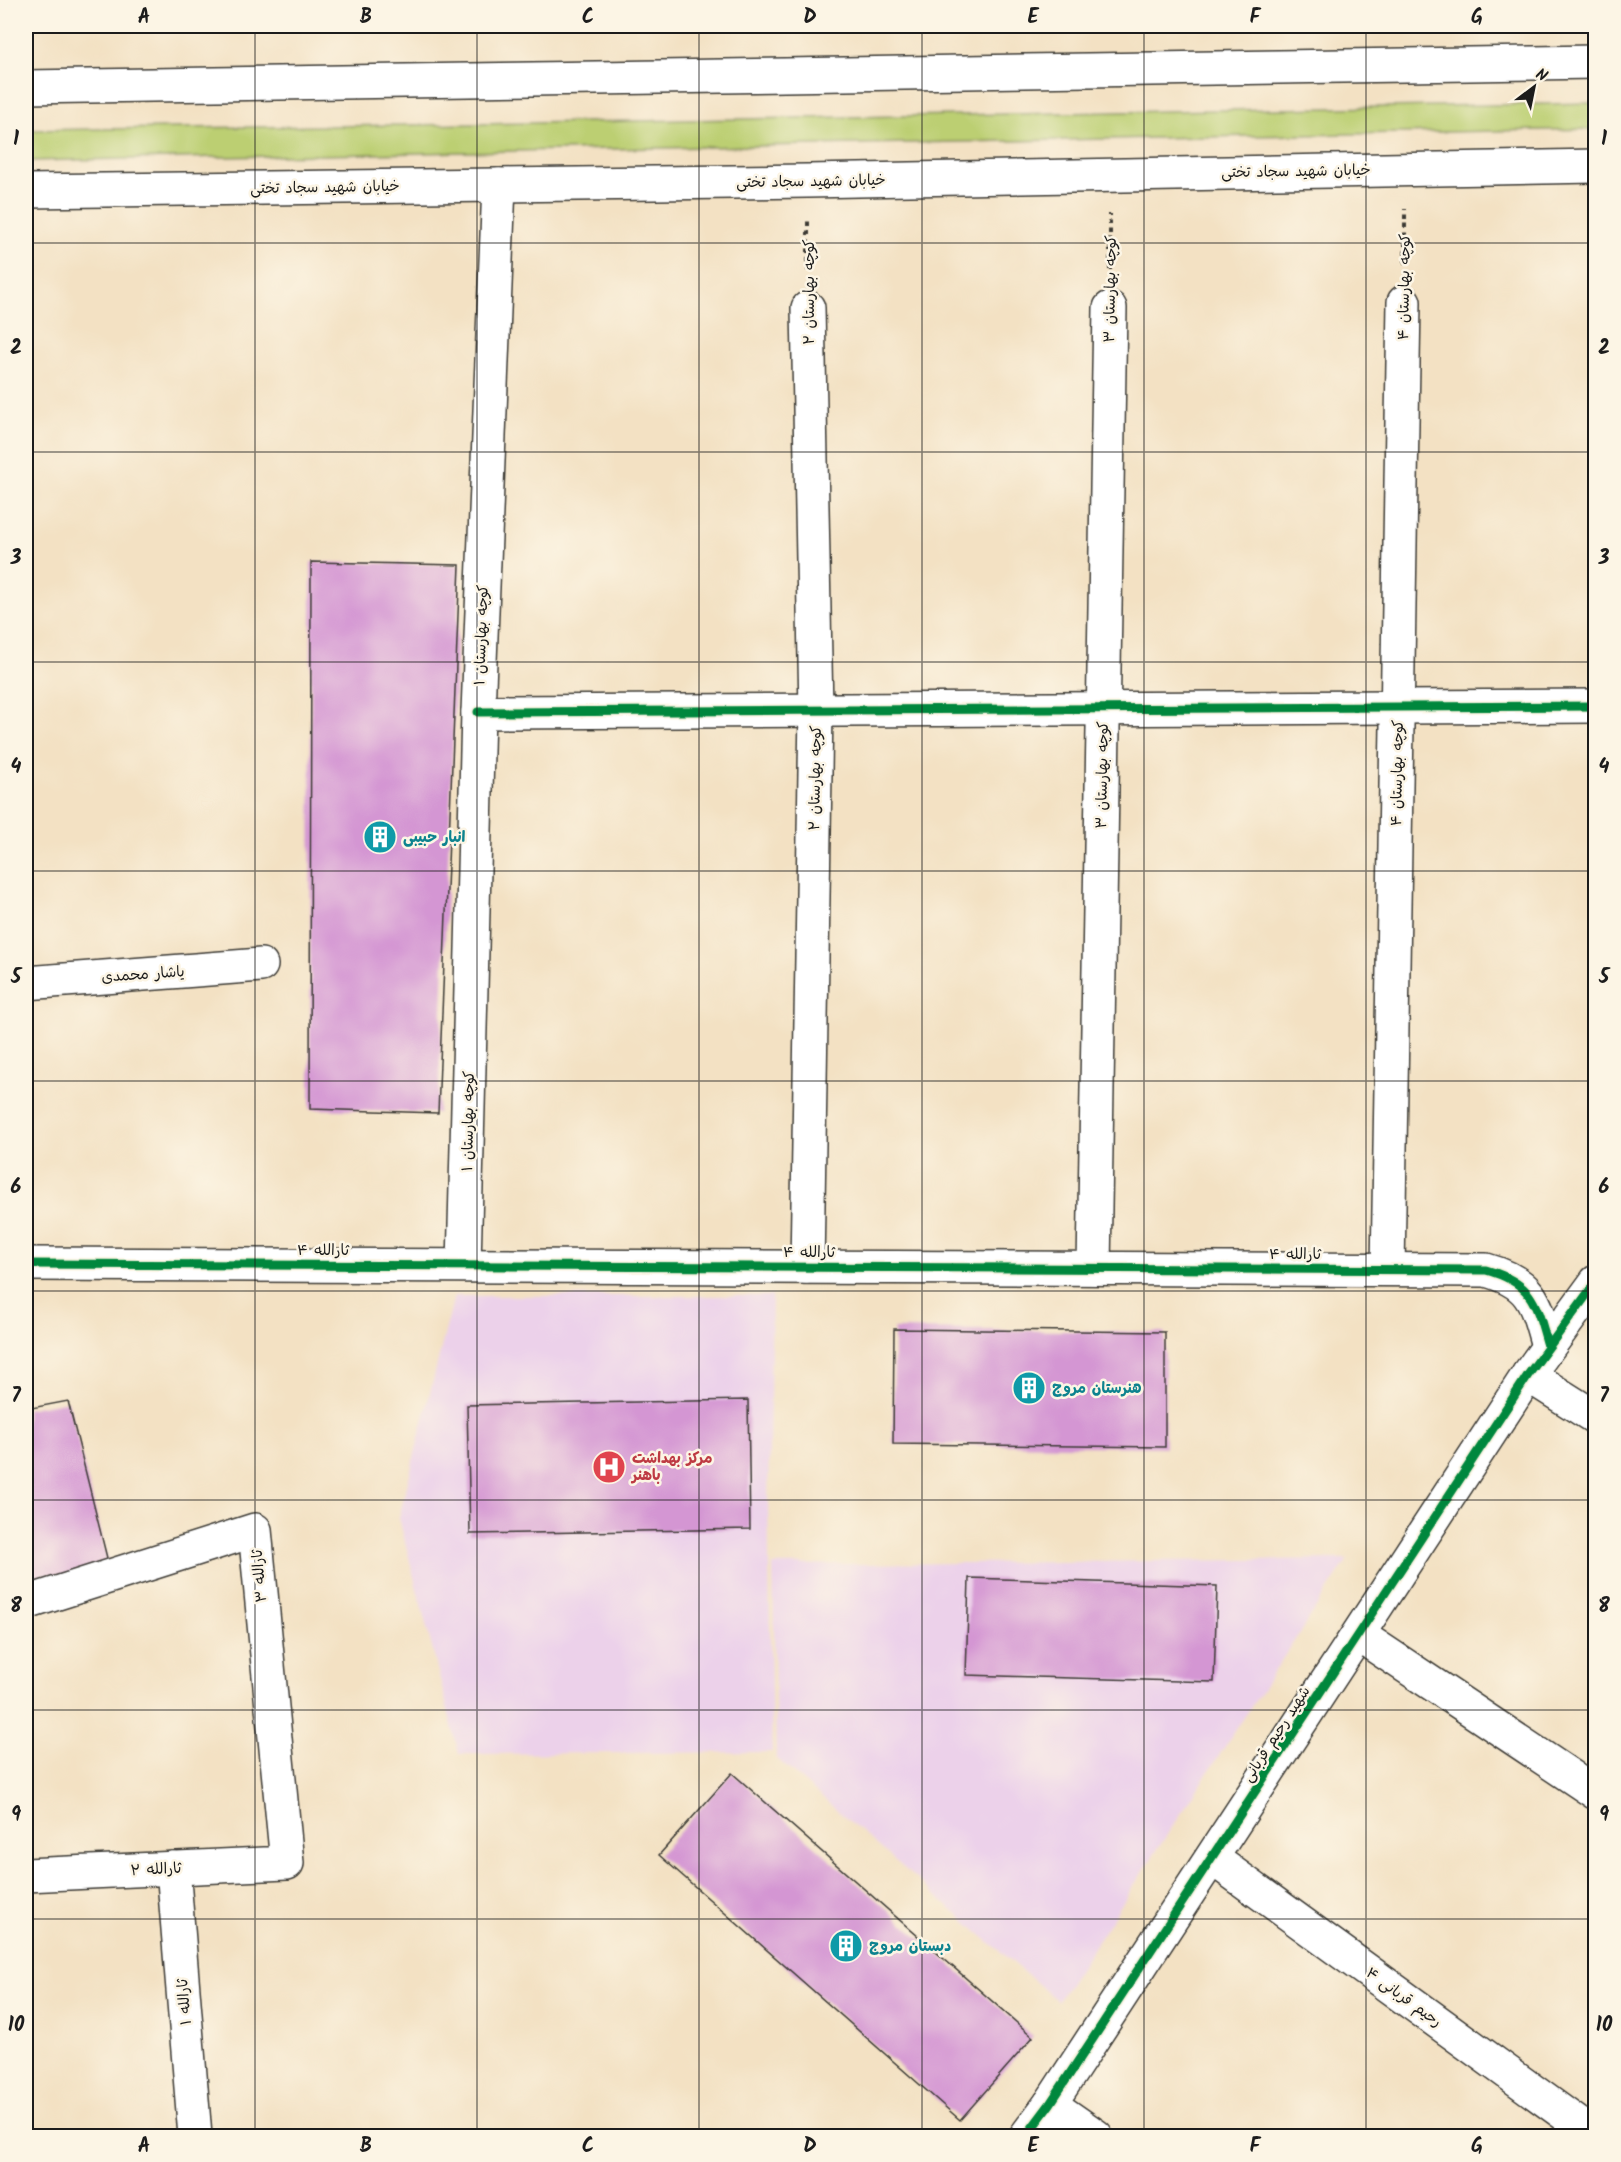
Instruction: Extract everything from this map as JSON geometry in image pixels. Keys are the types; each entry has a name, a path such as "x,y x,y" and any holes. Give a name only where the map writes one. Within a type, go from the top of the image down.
{"street":[{"path":"26,87 1596,62"},
{"name":"خیابان شهید سجاد تختی","path":"26,191 808,181 1596,166"},
{"name":"کوچه بهارستان ۱","path":"464,1265 478,712 499,185"},
{"name":"کوچه بهارستان ۴","path":"1388,1269 1404,302"},
{"name":"کوچه بهارستان ۲","path":"807,1267 816,710 808,308"},
{"name":"کوچه بهارستان ۳","path":"1094,1268 1110,308"},
{"path":"478,712 1596,706"},
{"name":"یاشار محمدی","path":"26,983 261,965"},
{"name":"ثارالله ۴","path":"26,1264 1486,1270 1508,1276 1525,1289 1537,1306 1548,1346"},
{"name":"شهید رحیم قربانی","path":"1026,2136 1050,2104 1528,1375 1596,1282"},
{"path":"1528,1375 1596,1418"},
{"name":"ثارالله ۳","path":"26,1603 255,1530 287,1863"},
{"path":"1359,1635 1596,1792"},
{"name":"رحیم قربانی ۴","path":"1212,1858 1595,2136"},
{"name":"ثارالله ۲","path":"26,1875 287,1863"},
{"name":"ثارالله ۱","path":"173,1868 195,2136"},
{"path":"1050,2104 1096,2136"}],"shaded area":[{"path":"454,1296 772,1296 768,1498 772,1752 459,1754 399,1518"},
{"path":"1348,1559 1058,2001 776,1758 773,1565"}],"green space":[{"path":"1595,103 1595,129 26,161 26,130 480,124"}],"building":[{"name":"انبار حبیبی","path":"311,562 460,565 438,1113 310,1109"},
{"name":"هنرستان مروج","path":"894,1329 1165,1332 1165,1447 893,1444"},
{"name":"مرکز بهداشت باهنر","path":"748,1400 750,1529 470,1534 467,1405"},
{"path":"68,1401 108,1562 36,1590 28,1523 26,1523 26,1409"},
{"path":"969,1578 1217,1586 1214,1682 966,1675"},
{"name":"دبستان مروج","path":"732,1773 1033,2037 960,2120 659,1855"}],"cycle path":[{"path":"478,712 1596,706"},
{"path":"26,1264 1486,1270 1502,1275 1523,1288 1536,1306 1548,1346"},
{"path":"1026,2136 1050,2104 1528,1375 1596,1282"}],"place":[{"name":"انبار حبیبی","path":"380,837"},
{"name":"هنرستان مروج","path":"1029,1388"},
{"name":"مرکز بهداشت باهنر","path":"609,1467"},
{"name":"دبستان مروج","path":"846,1946"}]}
